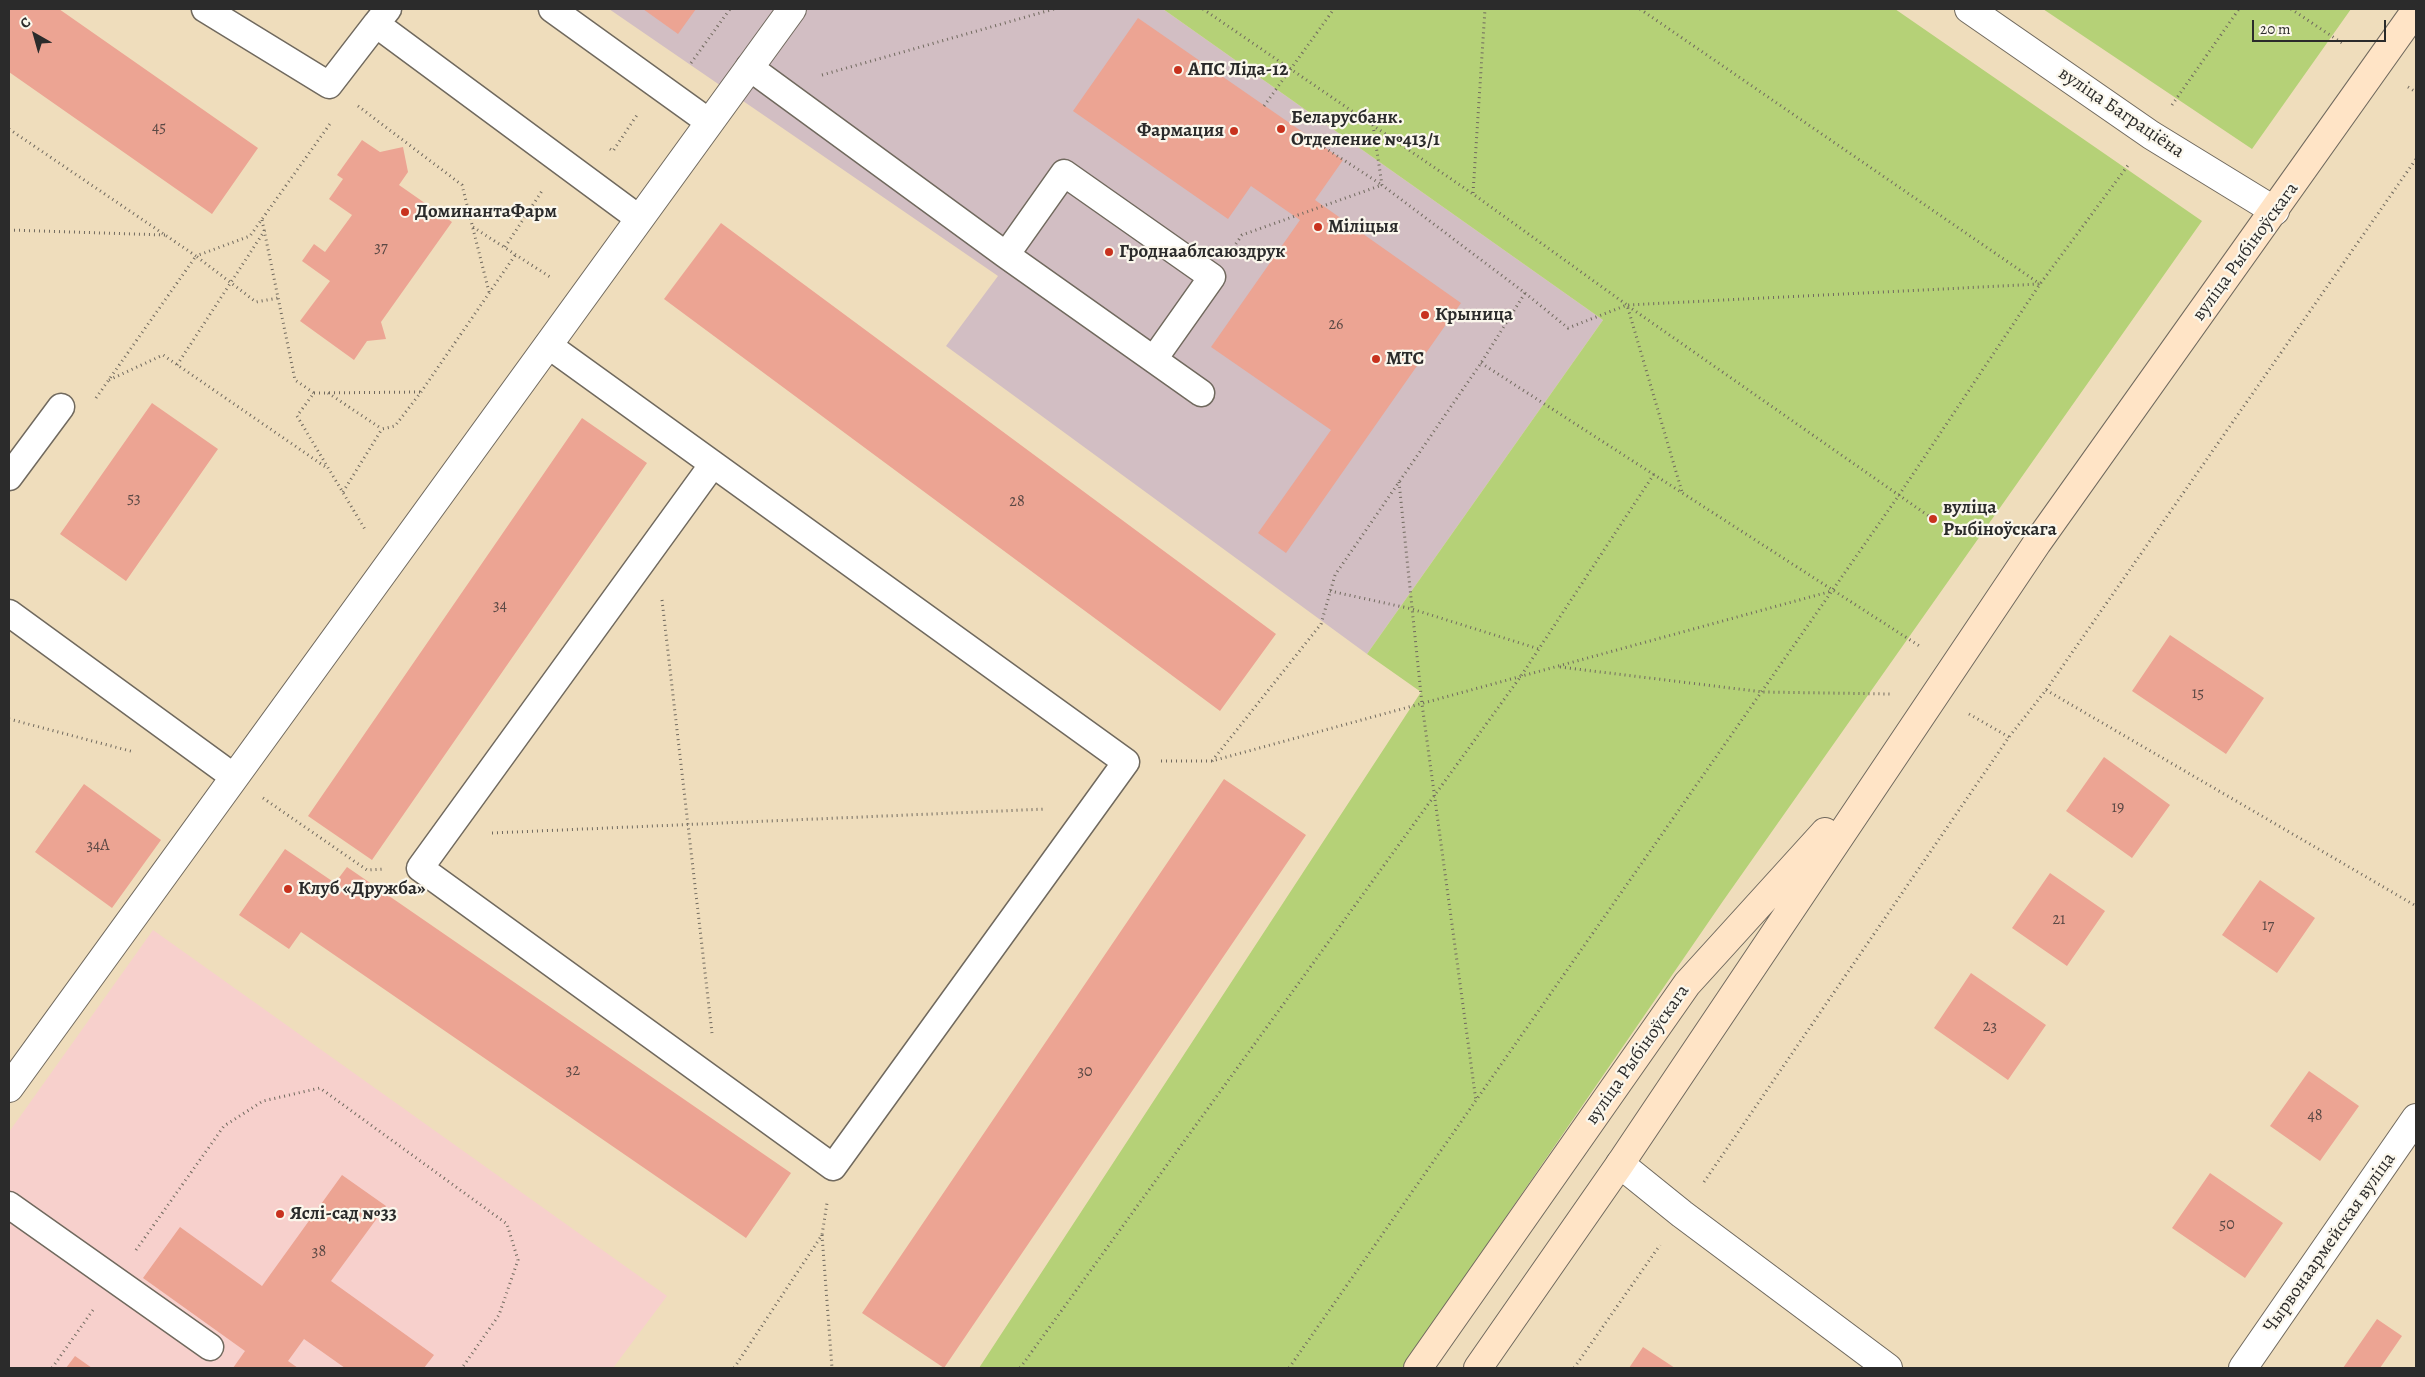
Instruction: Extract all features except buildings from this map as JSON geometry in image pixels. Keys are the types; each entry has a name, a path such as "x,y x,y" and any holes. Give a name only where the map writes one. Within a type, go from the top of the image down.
{"main road":[{"name":"вуліца Рыбіноўскага","path":"1478,1368 1620,1164 2037,543 2276,211 2416,10"},
{"name":"вуліца Рыбіноўскага","path":"1418,1368 1687,984 1887,764"}],"street":[{"path":"9,1088 548,345 637,218 792,9"},
{"name":"вуліца Баграціёна","path":"1970,9 2151,135 2276,211"},
{"name":"Чырвонаармейская вуліца","path":"2244,1368 2416,1118"},
{"path":"1620,1164 1880,1366"}],"lane":[{"path":"205,9 339,92 382,16 637,218"},
{"path":"552,9 709,122"},
{"path":"749,67 1006,255 1201,392"},
{"path":"1006,255 1064,173 1212,277 1154,360"},
{"path":"548,345 713,464 1126,762 833,1167 420,868 713,464"},
{"path":"9,477 61,407"},
{"path":"9,613 234,778"},
{"path":"9,1206 210,1347"}],"path":[{"path":"778,88 1054,9"},
{"path":"1203,9 1473,194 1933,519"},
{"path":"1264,106 1334,9"},
{"path":"1473,194 1485,9"},
{"path":"1640,9 2040,284"},
{"path":"1289,1368 1833,591 2040,284 2151,135 2239,9"},
{"path":"61,407 80,422 196,256 250,236 262,220 339,92 462,185 490,292"},
{"path":"1373,125 1382,185"},
{"path":"9,129 196,256 256,302 278,298"},
{"path":"1316,142 1382,185 1525,293 1568,328 1628,305 2040,284"},
{"path":"1574,1368 1682,1214 2009,737 2046,690 2416,160"},
{"path":"1212,277 1242,235 1382,185"},
{"path":"505,247 545,187"},
{"path":"262,220 295,380 314,393 421,392"},
{"path":"473,227 550,277 556,269"},
{"path":"9,230 166,235"},
{"path":"177,365 264,230"},
{"path":"343,492 382,429 395,426 421,392 516,254"},
{"path":"1212,761 1321,624 1335,575 1482,363 1525,293"},
{"path":"1628,305 1682,492"},
{"path":"109,380 163,355 330,470"},
{"path":"1482,363 1833,591 1921,645 1934,694"},
{"path":"314,393 297,416 387,566"},
{"path":"327,393 382,429"},
{"path":"1020,1368 1521,676 1654,474"},
{"path":"1399,482 1422,704 1476,1102"},
{"path":"655,544 718,1083"},
{"path":"1126,762 1212,761 1833,591"},
{"path":"1330,592 1412,610 1540,649"},
{"path":"1558,667 1763,692"},
{"path":"2046,690 2416,906"},
{"path":"9,720 140,753"},
{"path":"234,778 367,870 420,868"},
{"path":"444,835 1092,807"},
{"path":"52,1368 224,1126 263,1101 320,1088 507,1224 518,1260 499,1315 462,1368"},
{"path":"832,1368 822,1235 833,1167"},
{"path":"734,1368 822,1235"}],"shaded area":[{"path":"609,9 1163,9 1603,320 1367,654 946,346 998,276"},
{"name":"Яслі-сад №33","path":"153,930 667,1296 613,1368 9,1368 9,1132"}],"green space":[{"path":"1163,9 1895,9 2202,221 1723,901 1402,1368 979,1368 1421,692 1367,654 1603,320"},
{"path":"2043,9 2351,9 2252,149"}],"place":[{"name":"АПС Ліда-12","path":"1178,70"},
{"name":"Беларусбанк. Отделение №413/1","path":"1281,129"},
{"name":"Фармация","path":"1234,131"},
{"name":"ДоминантаФарм","path":"405,212"},
{"name":"Міліцыя","path":"1318,227"},
{"name":"Гроднааблсаюздрук","path":"1109,252"},
{"name":"Крыница","path":"1425,315"},
{"name":"МТС","path":"1376,359"},
{"name":"вуліца Рыбіноўскага","path":"1933,519"},
{"name":"Клуб «Дружба»","path":"288,889"},
{"name":"Яслі-сад №33","path":"280,1214"}]}
